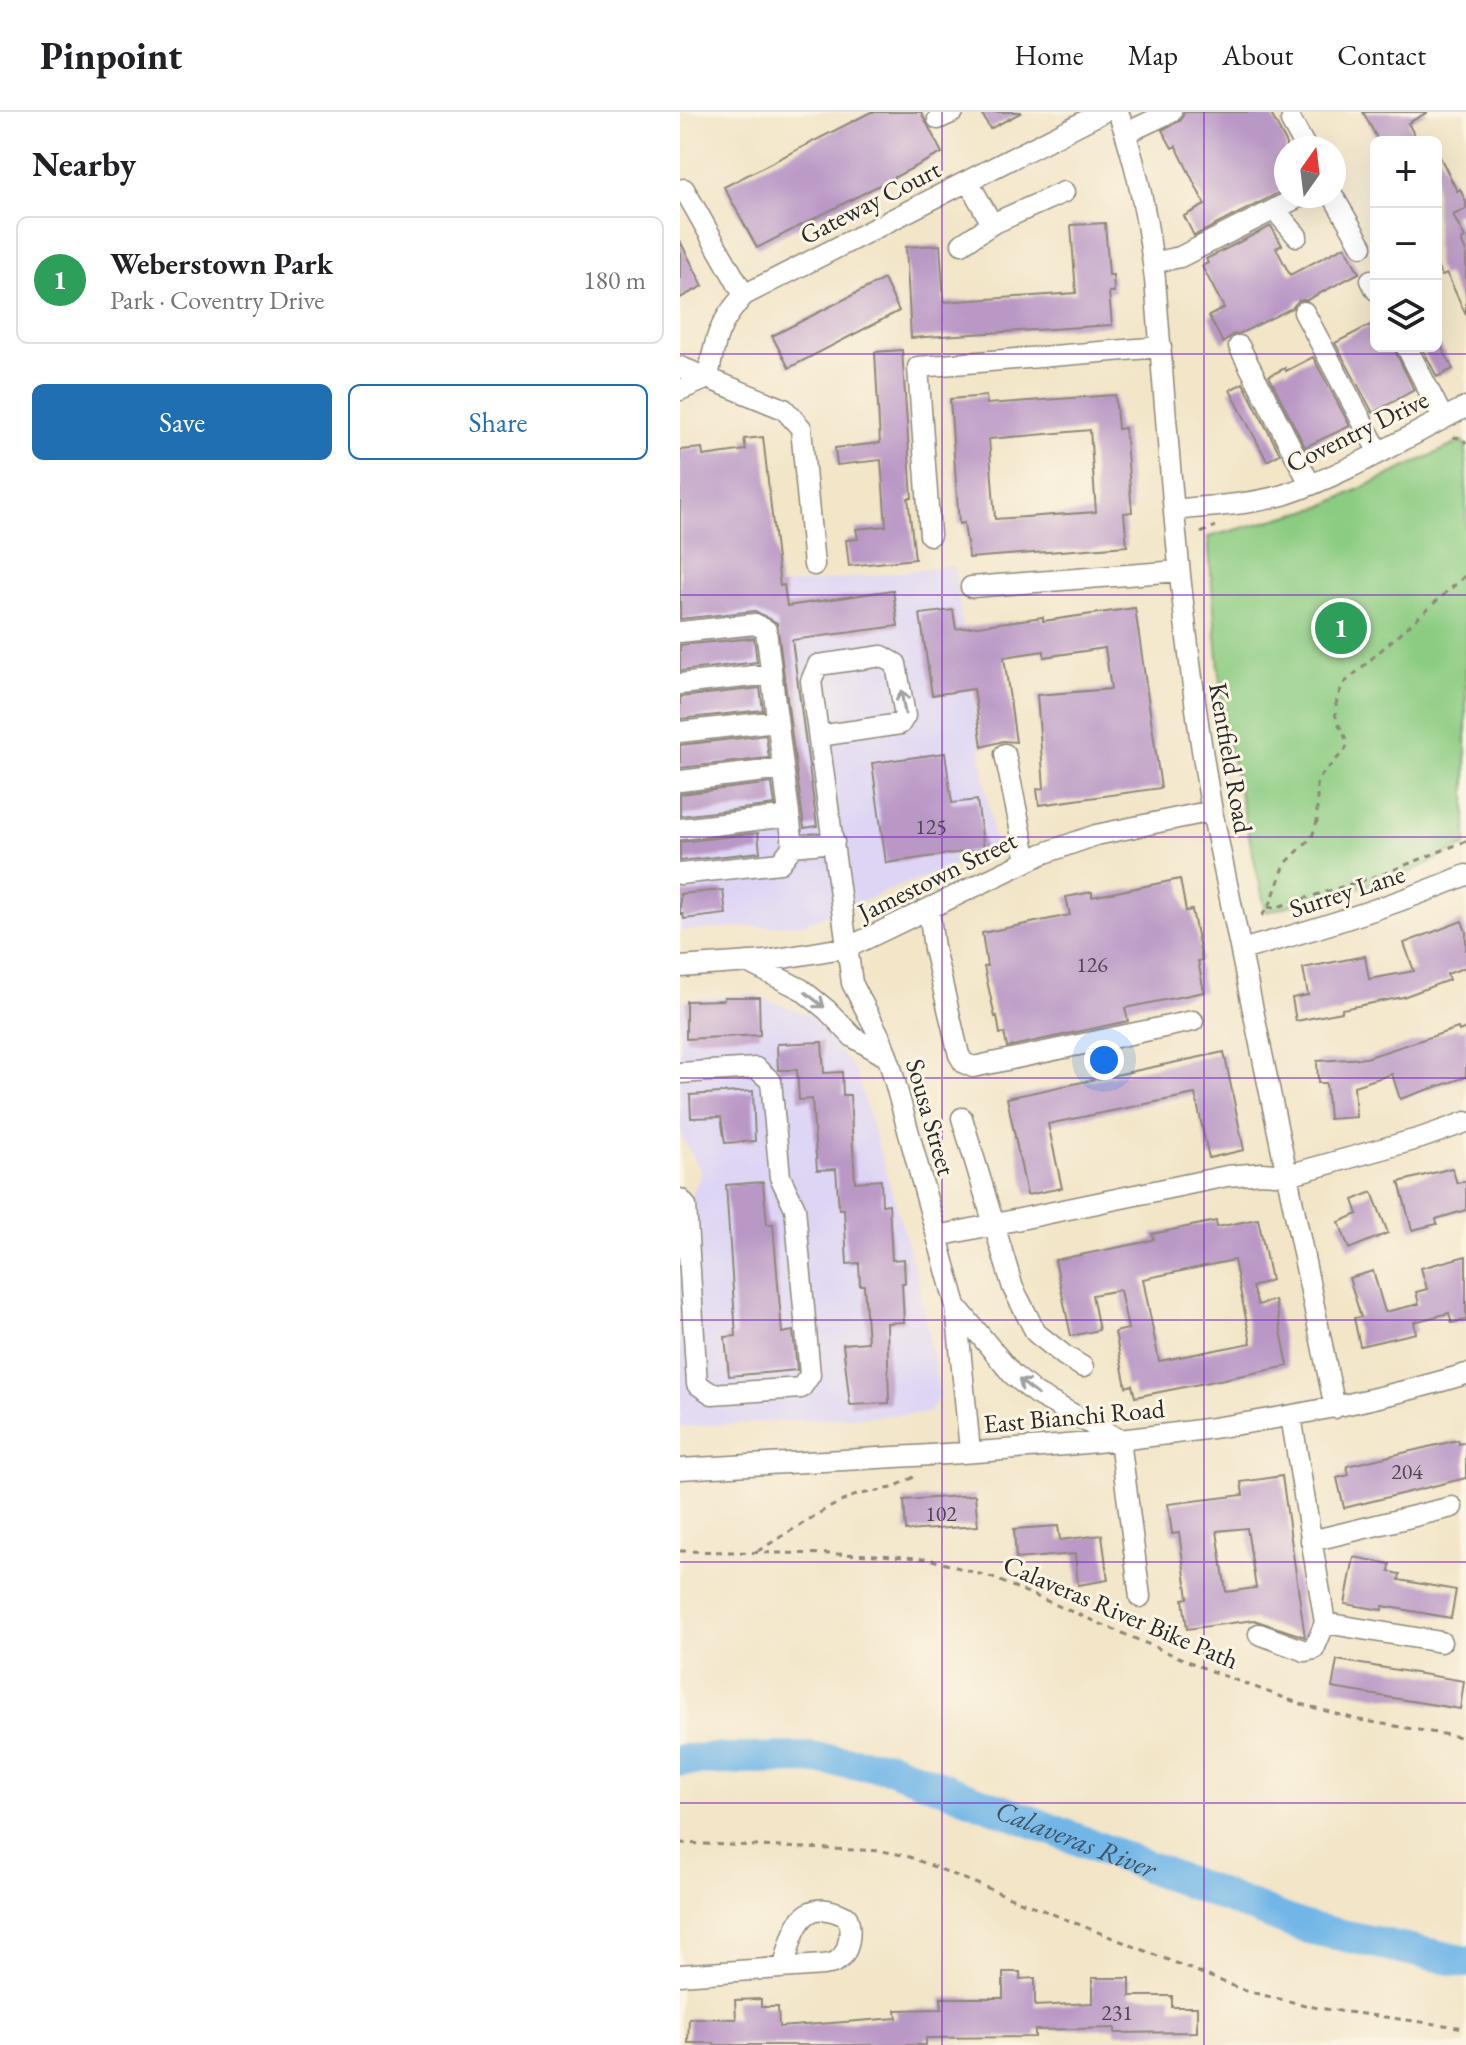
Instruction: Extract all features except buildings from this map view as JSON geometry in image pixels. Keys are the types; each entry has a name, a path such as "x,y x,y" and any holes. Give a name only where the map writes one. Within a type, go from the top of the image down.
{"street":[{"name":"Gateway Court","path":"708,378 715,340 725,316 744,295 1103,112"},
{"name":"Kentfield Road","path":"1118,112 1132,150 1148,223 1179,571 1197,720 1212,811 1335,1408"},
{"path":"1126,133 1171,112"},
{"path":"1291,121 1299,136"},
{"path":"968,181 992,224"},
{"path":"684,189 744,295"},
{"path":"962,244 992,224 1064,192"},
{"path":"1153,263 1180,257 1279,208"},
{"path":"1340,208 1362,246"},
{"path":"1275,210 1297,236"},
{"path":"1304,312 1378,451"},
{"path":"1239,346 1310,484"},
{"path":"930,535 918,367 1161,347"},
{"path":"1409,352 1443,418"},
{"path":"680,367 784,409 801,428 814,565"},
{"path":"680,390 708,378"},
{"name":"Coventry Drive","path":"1174,510 1281,495 1310,484 1466,407"},
{"path":"971,587 1179,571"},
{"path":"680,632 755,624 766,630 793,846 780,863 680,874"},
{"name":"Sousa Street","path":"819,736 900,724 905,716 896,664 882,656 818,665 811,681 852,983 887,1057 956,1306 970,1451"},
{"path":"680,684 771,674"},
{"path":"680,732 777,721"},
{"path":"1005,754 1027,861"},
{"path":"680,781 783,769"},
{"name":"Jamestown Street","path":"680,967 747,962 849,947 1027,861 1096,835 1212,811"},
{"path":"680,829 789,816"},
{"path":"793,846 834,842"},
{"name":"Surrey Lane","path":"1241,950 1331,925 1420,895 1466,875"},
{"path":"929,909 934,949 959,1055 964,1063 973,1067 1193,1021"},
{"path":"747,962 801,989 853,1037 887,1057"},
{"path":"680,1073 756,1068 771,1081 780,1177 795,1208 810,1375 801,1388 712,1394 697,1384 686,1206 680,1199"},
{"path":"962,1118 1013,1288 1036,1333 1083,1367"},
{"path":"938,1236 1227,1176 1262,1173 1288,1175 1421,1138 1466,1122"},
{"name":"Sousa Street","path":"956,1306 1012,1374 1036,1394 1120,1440"},
{"name":"East Bianchi Road","path":"680,1469 1120,1440 1335,1408 1466,1374"},
{"path":"1259,1634 1305,1651 1314,1649 1325,1623 1291,1416"},
{"path":"1120,1440 1140,1597"},
{"path":"1311,1541 1452,1507"},
{"path":"1325,1623 1441,1642"},
{"path":"680,1975 784,1967"}],"path":[{"path":"1262,916 1285,864 1312,837 1317,821 1317,784 1321,776 1346,749 1346,737 1336,716 1337,698 1343,684 1466,575"},
{"path":"1268,907 1274,908 1383,874 1466,841"},
{"path":"758,1551 826,1509 856,1495 892,1488 916,1476"},
{"name":"Calaveras River Bike Path","path":"681,1550 929,1559 963,1568 1032,1594 1211,1671 1301,1704 1359,1720 1466,1738"},
{"path":"680,1843 882,1851 907,1856 1246,1991 1331,2011 1466,2028"}],"shaded area":[{"path":"954,566 995,849 803,924 680,931 680,597"},
{"path":"750,994 811,1015 856,1072 918,1279 940,1396 929,1413 680,1427 680,1206 688,1202 702,1173 680,1133 680,1001"}],"green space":[{"path":"1462,441 1466,447 1466,845 1406,874 1266,912 1223,720 1208,537 1321,507"}],"waterway":[{"name":"Calaveras River","path":"680,1760 808,1758 890,1767 1304,1927 1466,1962"}],"place":[{"name":"Weberstown Park","path":"1341,628"}]}
